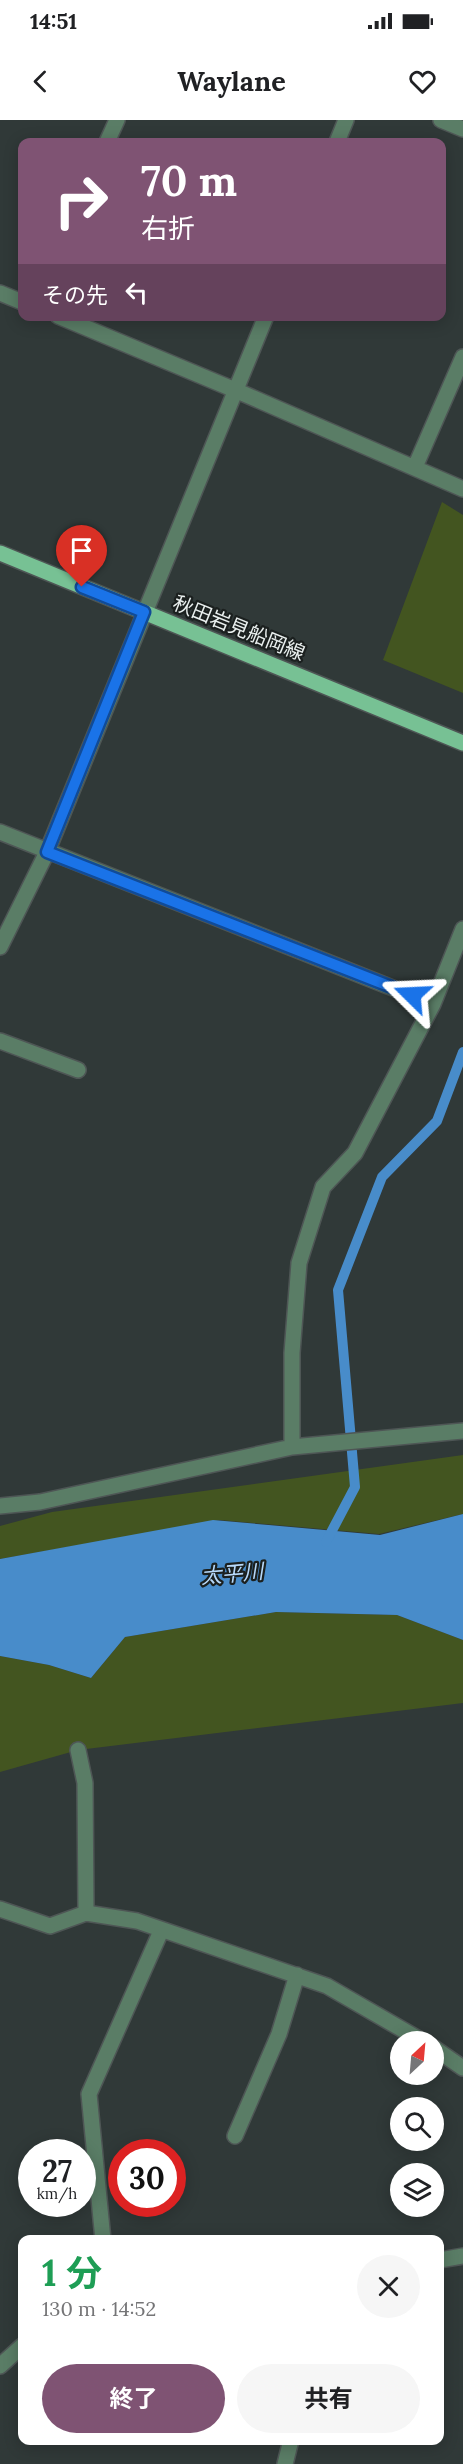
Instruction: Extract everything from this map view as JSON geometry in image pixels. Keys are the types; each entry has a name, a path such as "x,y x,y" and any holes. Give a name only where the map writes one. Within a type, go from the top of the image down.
{"main road":[{"name":"秋田岩見船岡線","path":"0,553 463,743"}],"street":[{"path":"109,138 117,120"},
{"path":"339,138 346,120"},
{"path":"441,120 463,129"},
{"path":"0,293 18,300"},
{"path":"70,321 463,489"},
{"path":"0,946 47,852 264,321"},
{"path":"415,467 463,357"},
{"path":"0,832 434,1004"},
{"path":"292,1447 292,1353 299,1263 323,1187 355,1153 434,1004 463,929"},
{"path":"0,1041 78,1070"},
{"path":"0,1506 40,1503 292,1447 463,1431"},
{"path":"78,1750 85,1783 86,1913"},
{"path":"0,1908 50,1926 86,1913 137,1921 327,1986 405,2031"},
{"path":"103,2235 89,2094 161,1930"},
{"path":"235,2136 279,2034 297,1975"},
{"path":"444,2055 463,2068"},
{"path":"444,2259 463,2256"},
{"path":"0,2366 18,2350"},
{"path":"285,2464 290,2445"}],"green space":[{"path":"442,502 463,515 463,693 383,660"},
{"path":"463,1455 463,1514 379,1534 220,1520 0,1559 0,1526 52,1512"},
{"path":"276,1612 397,1615 463,1640 463,1703 78,1750 0,1772 0,1656 49,1665 91,1678 125,1637"}],"water":[{"name":"太平川","path":"463,1514 463,1640 397,1615 276,1612 125,1637 91,1678 49,1665 0,1656 0,1559 213,1520 380,1535"}],"waterway":[{"path":"326,1542 355,1487 338,1290 382,1177 437,1121 463,1052"}],"route":[{"path":"82,587 144,612 47,852 412,995"}]}
